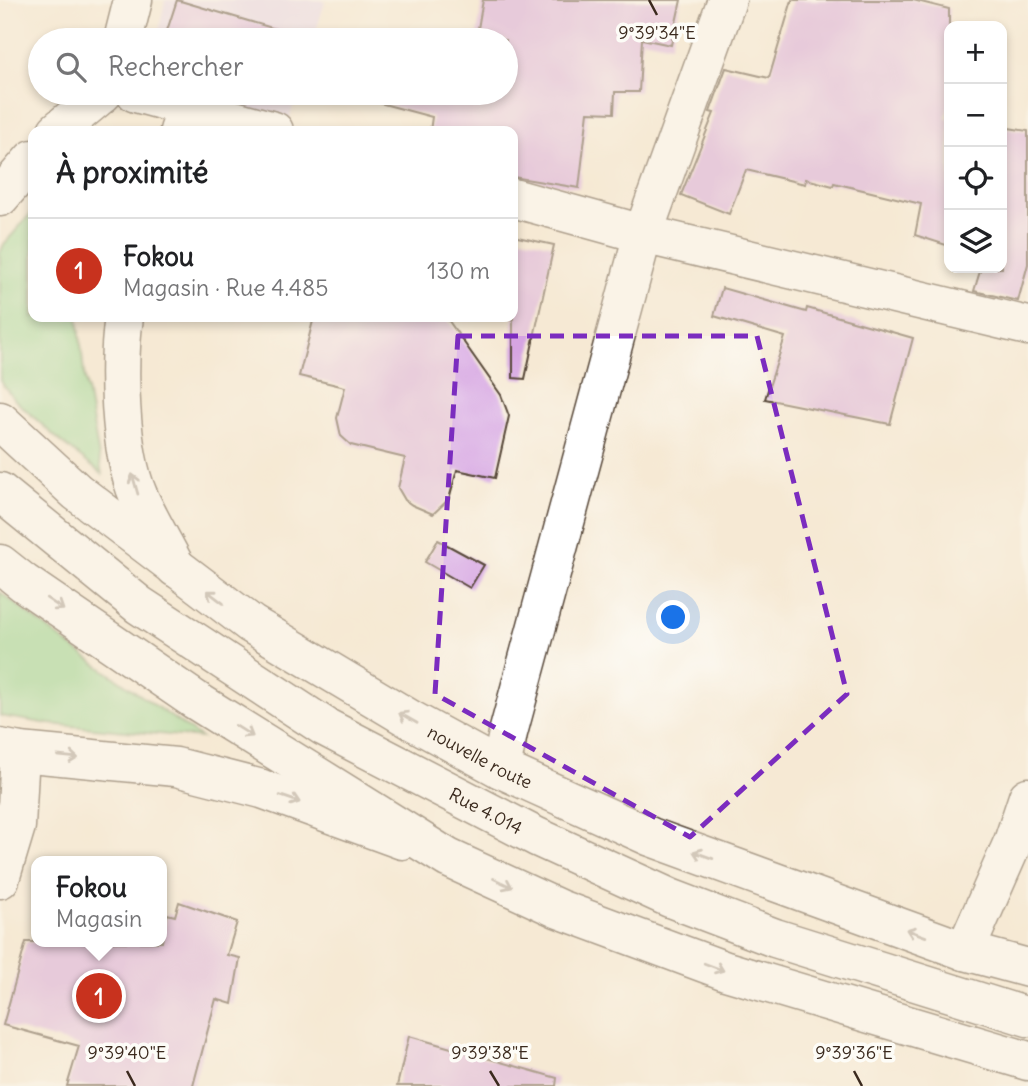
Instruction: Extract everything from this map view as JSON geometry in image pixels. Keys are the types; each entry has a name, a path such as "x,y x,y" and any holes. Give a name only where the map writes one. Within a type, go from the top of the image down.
{"main road":[{"path":"126,28 133,0"},
{"path":"501,769 508,733 643,234 727,0"},
{"path":"60,126 87,105"},
{"path":"158,105 184,119 236,126"},
{"path":"0,160 28,145"},
{"path":"0,197 28,165"},
{"path":"518,199 643,234 1028,326"},
{"path":"124,322 121,375 125,444 137,493 176,568"},
{"name":"nouvelle route","path":"0,421 77,492 251,624 413,721 501,769 651,837 965,951 1028,968"},
{"name":"Rue 4.014","path":"0,492 139,605 325,727 537,837 670,898 775,938 1028,1017"},
{"path":"0,564 195,700 448,858"},
{"path":"0,879 16,826 10,750 188,770 262,789 448,858 559,909 726,971 1028,1061"},
{"path":"965,951 1013,842 1028,797"}],"highlighted area":[{"path":"458,336 757,336 847,694 690,837 435,694"}],"shaded area":[{"path":"165,0 325,2 317,28 159,28"},
{"path":"215,105 293,105 287,126"}],"green space":[{"path":"28,217 28,322 79,322 84,373 102,474 61,442 15,400 0,381 0,253 4,244"},
{"path":"0,592 65,642 201,738 49,724 0,716"}],"building":[{"path":"177,0 272,28 168,28"},
{"path":"483,0 681,0 671,45 642,39 639,92 615,92 614,113 588,112 579,188 518,178 518,126 431,126 432,117 387,105 518,105 518,28 478,28"},
{"path":"792,0 913,0 949,9 949,21 944,21 944,244 915,235 921,204 834,183 833,186 806,179 805,184 746,170 729,214 681,195 714,113 710,112 726,68 769,78"},
{"path":"1007,128 1028,131 1028,264 1018,301 974,291 979,273 1007,273"},
{"path":"518,237 554,245 525,379 513,378 513,322 518,322"},
{"path":"722,288 806,312 807,308 913,338 890,424 765,399 785,337 714,316"},
{"path":"313,322 450,322 501,395 509,416 495,478 457,470 449,499 433,514 412,505 405,500 398,488 405,458 351,445 341,436 337,418 345,387 299,376"},
{"path":"438,540 484,565 470,588 425,562"},
{"path":"179,902 237,922 227,955 240,958 232,1004 216,999 193,1086 67,1086 79,1046 3,1025 26,942 31,942 31,947 167,947 167,914 175,916"},
{"path":"409,1036 557,1078 556,1086 397,1086"}],"place":[{"name":"Fokou","path":"99,996"}]}
